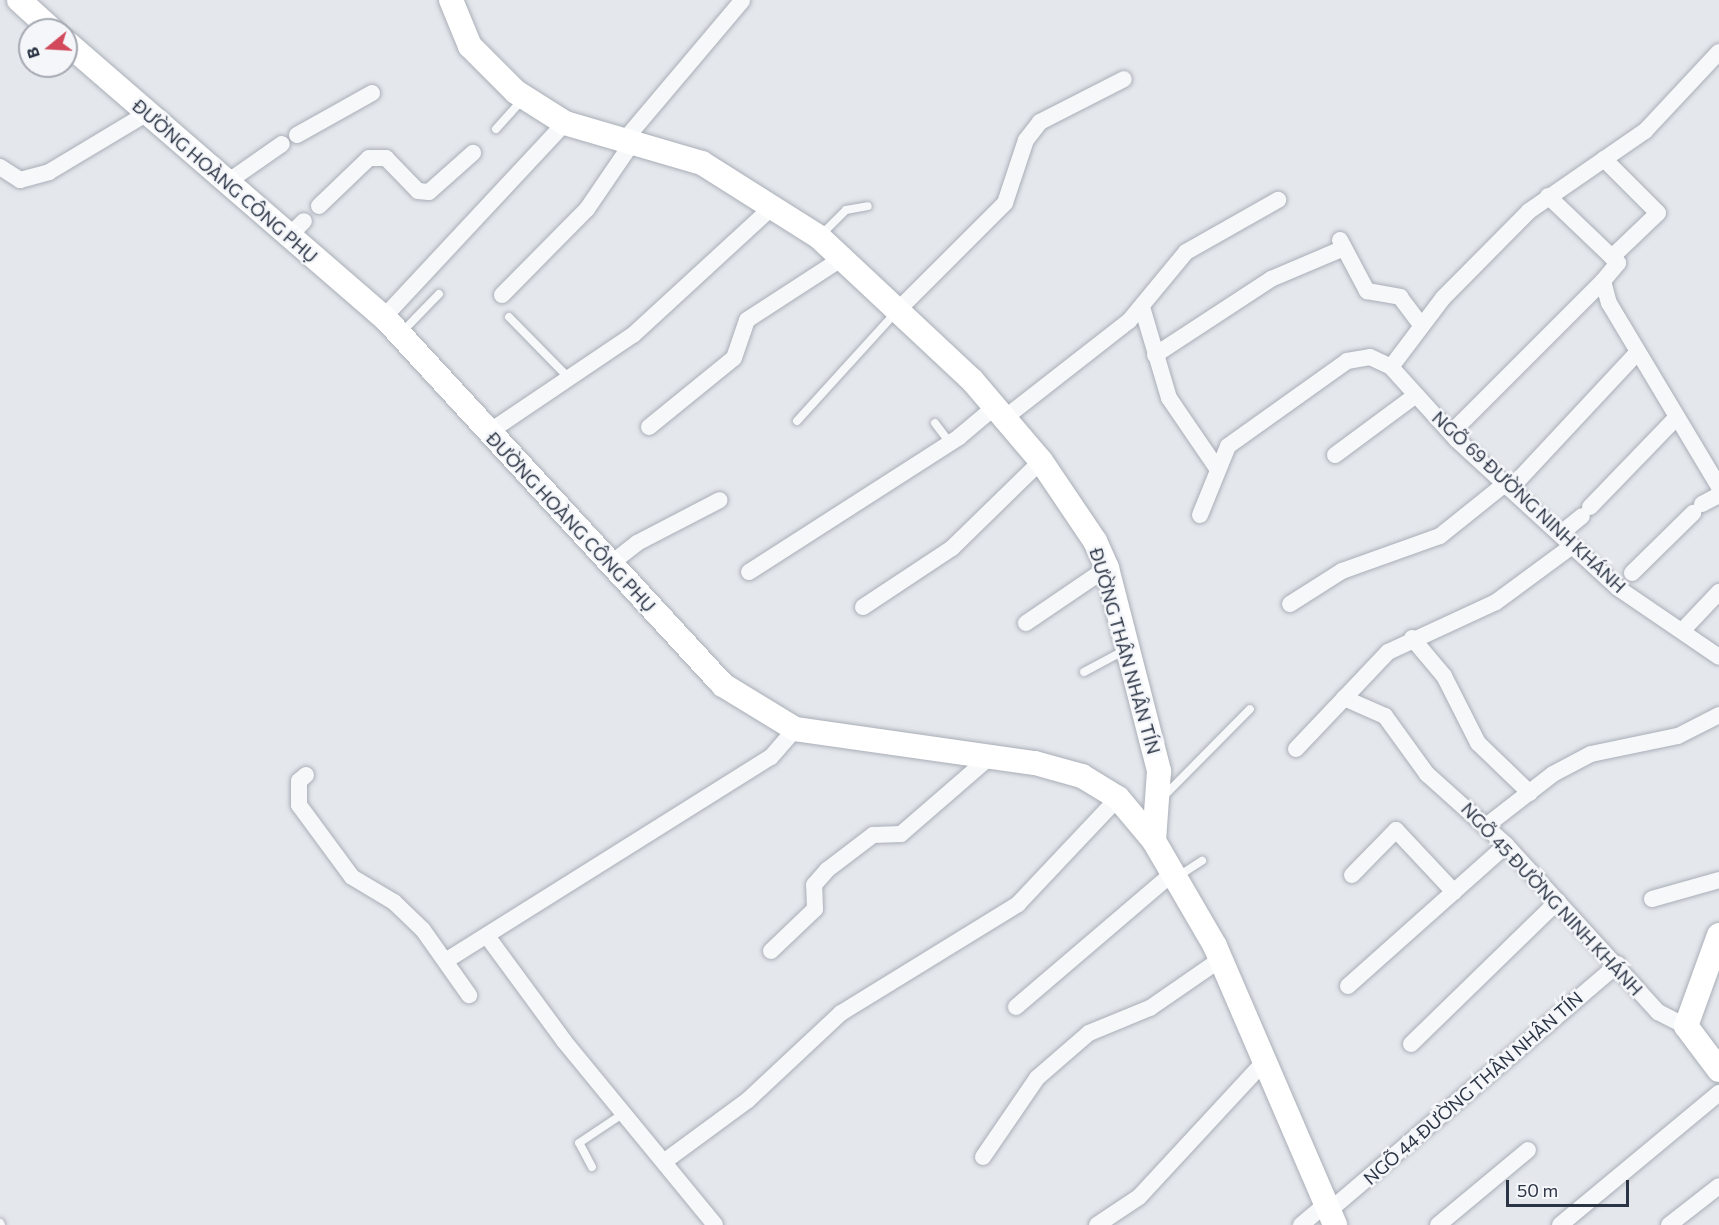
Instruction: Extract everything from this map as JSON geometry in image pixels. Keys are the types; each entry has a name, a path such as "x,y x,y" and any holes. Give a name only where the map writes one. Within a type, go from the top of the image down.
{"street":[{"path":"19,0 39,18"},
{"name":"ĐƯỜNG THÂN NHÂN TÍN","path":"450,0 470,46 524,97 565,123 631,139 702,164 819,237 1001,412 1041,461 1095,541 1107,568 1159,771 1159,802 1154,841"},
{"path":"502,295 587,208 631,139 742,1"},
{"path":"1200,515 1216,467 1228,446 1347,361 1370,357 1391,367 1421,325 1548,196 1645,131 1719,52"},
{"name":"ĐƯỜNG HOÀNG CÔNG PHỤ","path":"78,53 226,183 296,228 384,317 609,565 723,685 795,729 990,757 1082,776 1118,798 1154,841"},
{"path":"897,311 1005,203 1017,162 1040,122 1124,79"},
{"path":"297,135 372,93"},
{"path":"0,167 20,180 49,172 146,114"},
{"path":"384,317 565,123"},
{"path":"226,183 282,144"},
{"path":"319,206 369,158 386,158 418,191 429,192 473,153"},
{"path":"1604,159 1658,213 1612,257"},
{"path":"1451,433 1619,266 1548,196"},
{"path":"749,572 1001,412 1142,307 1186,252 1278,200"},
{"path":"489,432 633,335 772,207"},
{"path":"1155,355 1271,279 1342,244 1367,291 1400,297 1421,325"},
{"path":"649,427 734,357 747,320 841,259"},
{"path":"1603,281 1636,354 1719,487"},
{"path":"1142,307 1169,398 1216,467"},
{"path":"1290,604 1342,571 1440,536 1508,486 1636,354"},
{"name":"NGÕ 69 ĐƯỜNG NINH KHÁNH","path":"1391,367 1451,433 1618,588 1719,657"},
{"path":"1335,455 1416,395"},
{"path":"1296,748 1388,652 1412,638 1496,602 1566,540 1586,512 1677,417"},
{"path":"863,607 952,548 1041,461"},
{"path":"1632,573 1698,508 1719,495"},
{"path":"609,565 637,543 720,500"},
{"path":"1026,623 1107,568"},
{"path":"1682,631 1719,592"},
{"path":"1412,638 1444,676 1478,743 1530,793"},
{"name":"NGÕ 45 ĐƯỜNG NINH KHÁNH","path":"1344,698 1385,716 1427,774 1506,845 1618,964 1658,1012 1686,1026"},
{"path":"1486,826 1530,793 1591,754 1678,736 1719,715"},
{"path":"447,960 771,757 795,729"},
{"path":"771,951 815,909 814,885 826,870 873,835 901,834 990,757"},
{"path":"306,775 299,781 299,805 352,877 394,902 447,960 469,994"},
{"path":"665,1161 748,1100 841,1013 1018,904 1118,798"},
{"path":"1352,875 1396,830 1454,892"},
{"path":"1154,841 1221,959 1330,1214"},
{"path":"1348,986 1506,845"},
{"path":"1016,1007 1175,875"},
{"path":"1652,899 1719,880"},
{"path":"1411,1044 1558,901"},
{"path":"1719,935 1686,1026 1719,1070"},
{"path":"486,936 624,1113 716,1225"},
{"path":"983,1157 1037,1078 1089,1033 1150,1008 1221,959"},
{"name":"NGÕ 44 ĐƯỜNG THÂN NHÂN TÍN","path":"1301,1225 1330,1214 1618,964"},
{"path":"1097,1225 1139,1197 1265,1061"},
{"path":"1560,1225 1719,1093"},
{"path":"1438,1225 1528,1150"},
{"path":"1669,1225 1719,1186"}],"lane":[{"path":"496,129 524,97"},
{"path":"819,237 846,210 868,207"},
{"path":"400,335 439,294"},
{"path":"797,420 897,311"},
{"path":"509,317 570,379"},
{"path":"935,423 950,443"},
{"path":"1084,672 1127,648"},
{"path":"1159,802 1250,709"},
{"path":"1175,875 1202,861"},
{"path":"592,1167 579,1143 624,1113"}]}
